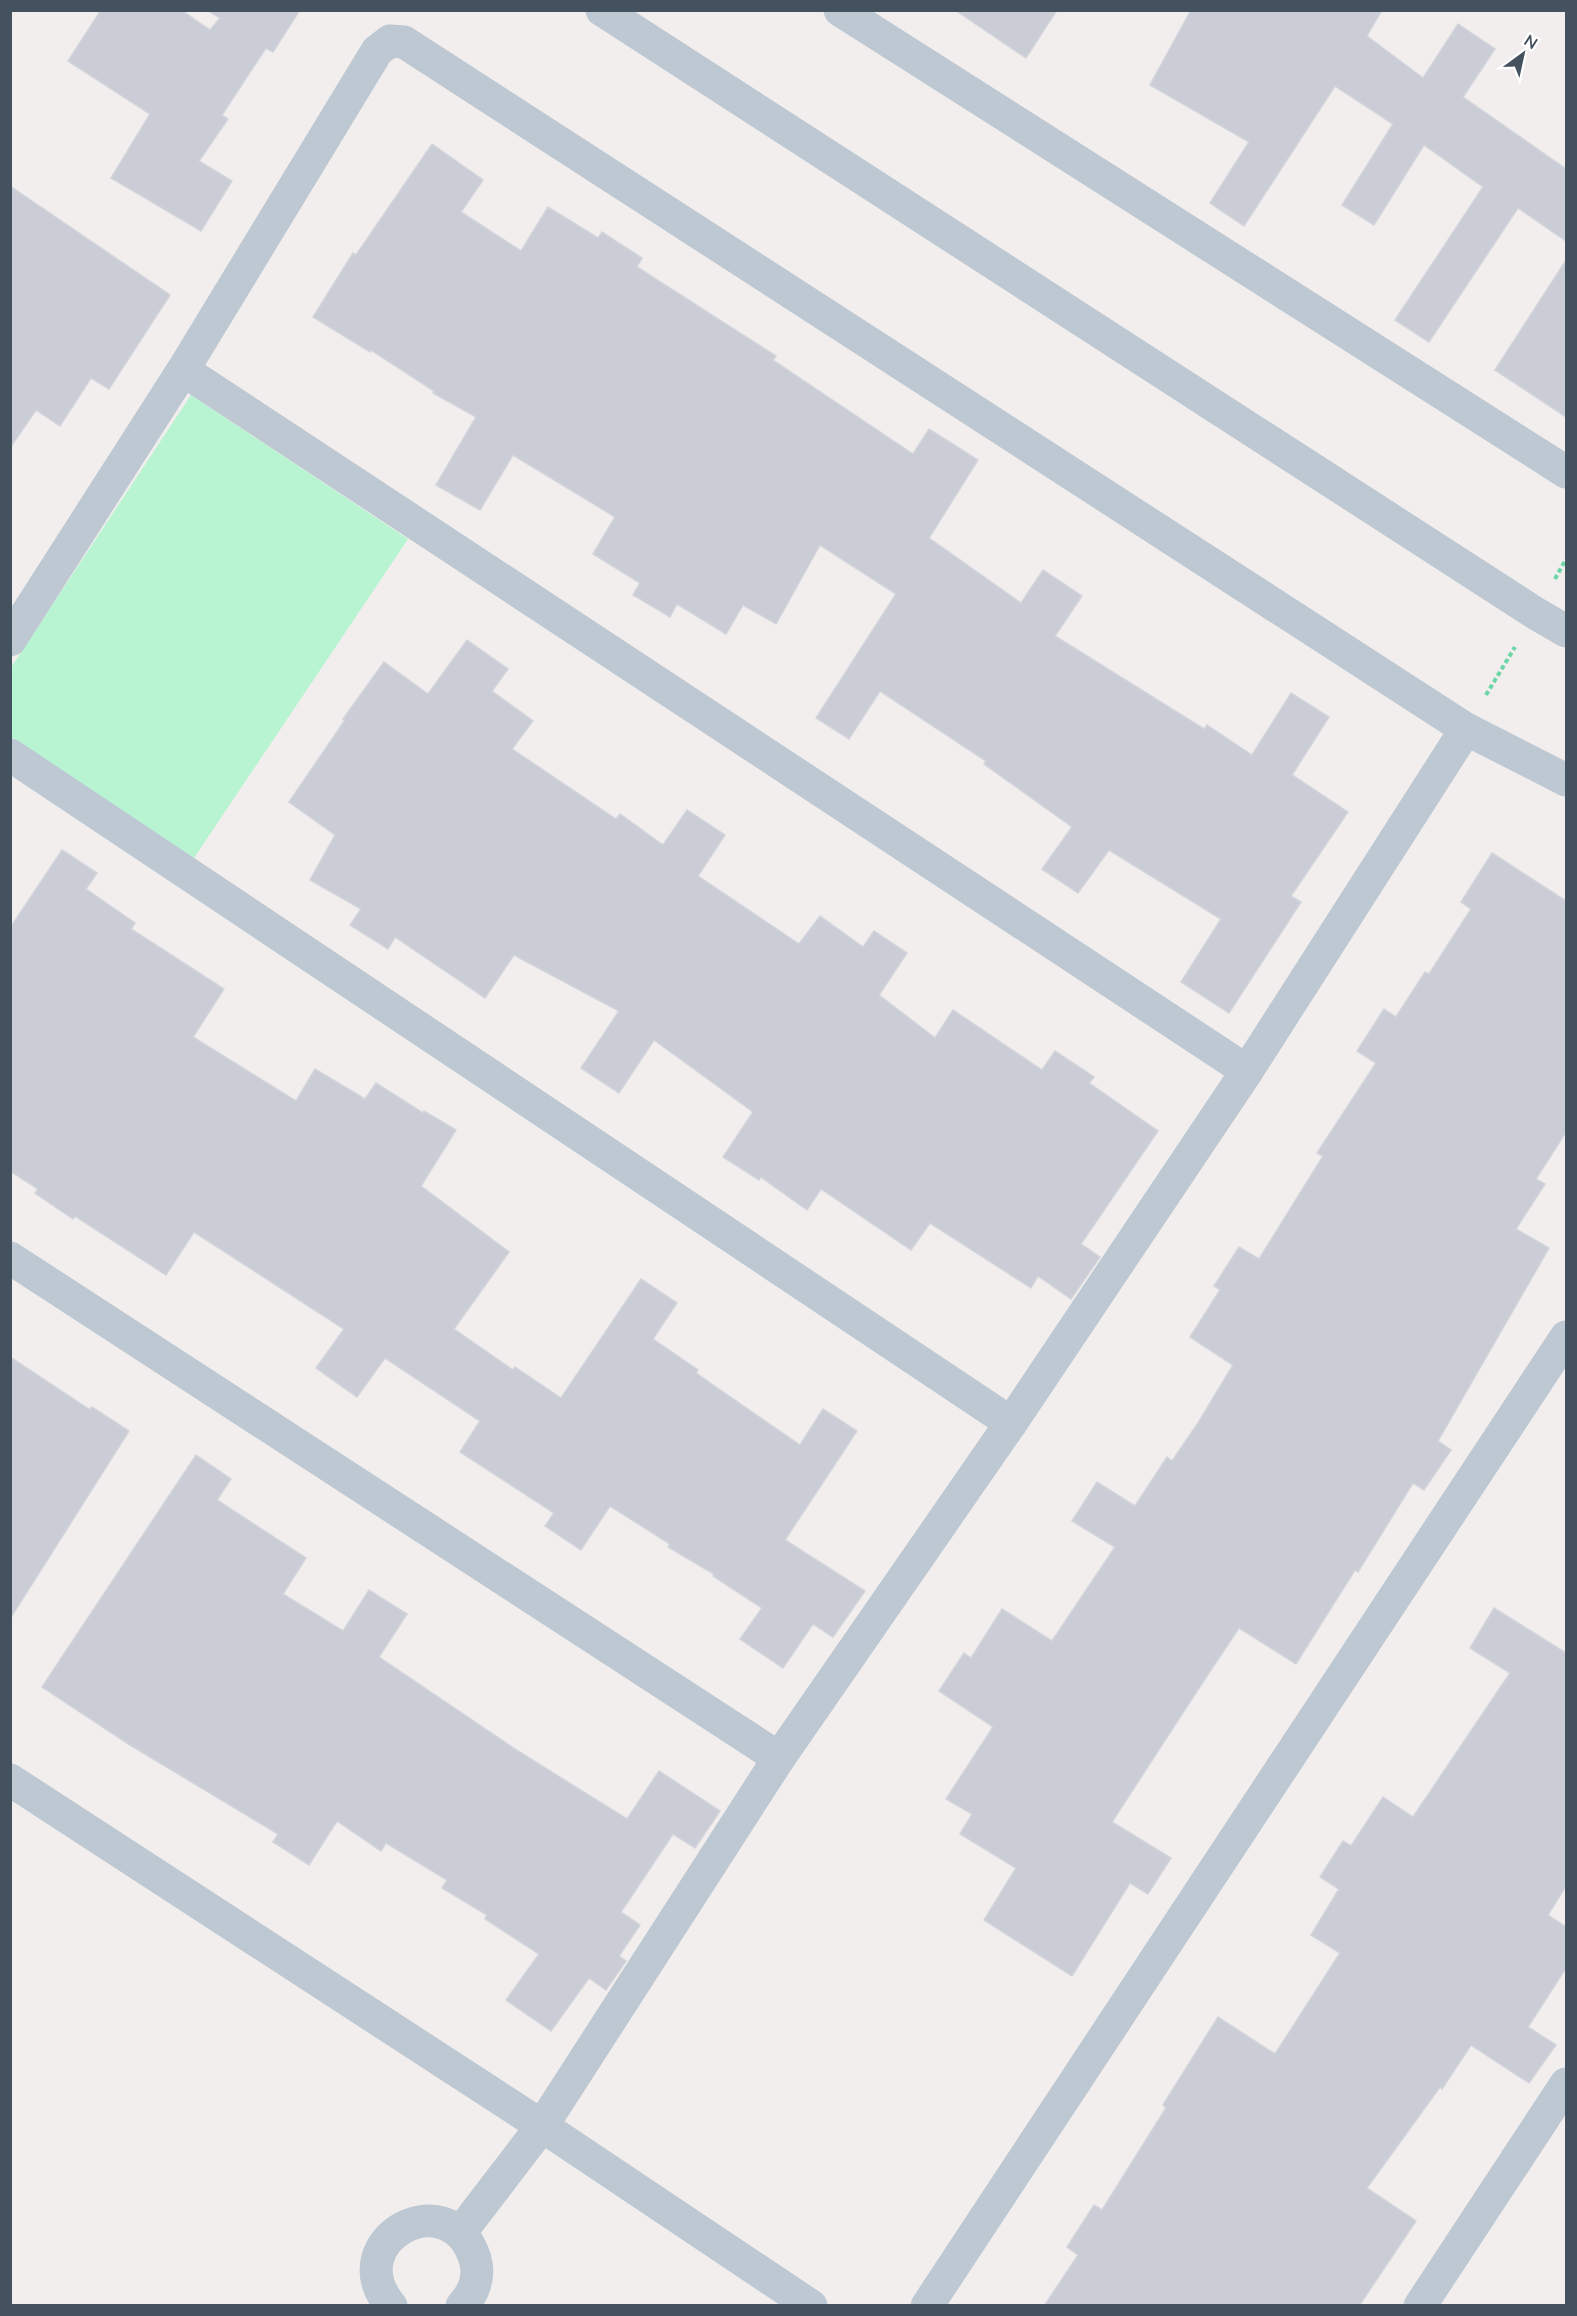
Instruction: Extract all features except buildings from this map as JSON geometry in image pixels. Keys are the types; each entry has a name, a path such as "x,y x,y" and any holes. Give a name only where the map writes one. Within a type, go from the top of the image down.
{"street":[{"path":"602,10 1566,631"},
{"path":"840,10 1566,472"},
{"path":"10,640 183,370 377,51 390,40 404,42 1466,729 1566,780"},
{"path":"183,370 1247,1071"},
{"path":"460,2233 542,2127 779,1758 1011,1423 1247,1071 1466,729"},
{"path":"10,755 1011,1423"},
{"path":"10,1258 779,1758"},
{"path":"927,2306 1566,1337"},
{"path":"10,1780 542,2127 811,2306"},
{"path":"1420,2306 1566,2084"},
{"path":"391,2306 383,2296 378,2283 376,2267 380,2252 388,2238 399,2228 414,2222 429,2220 445,2224 460,2233 471,2246 476,2264 476,2281 470,2297 462,2306"}],"green space":[{"path":"191,395 408,539 194,858 11,741 10,669"}]}
